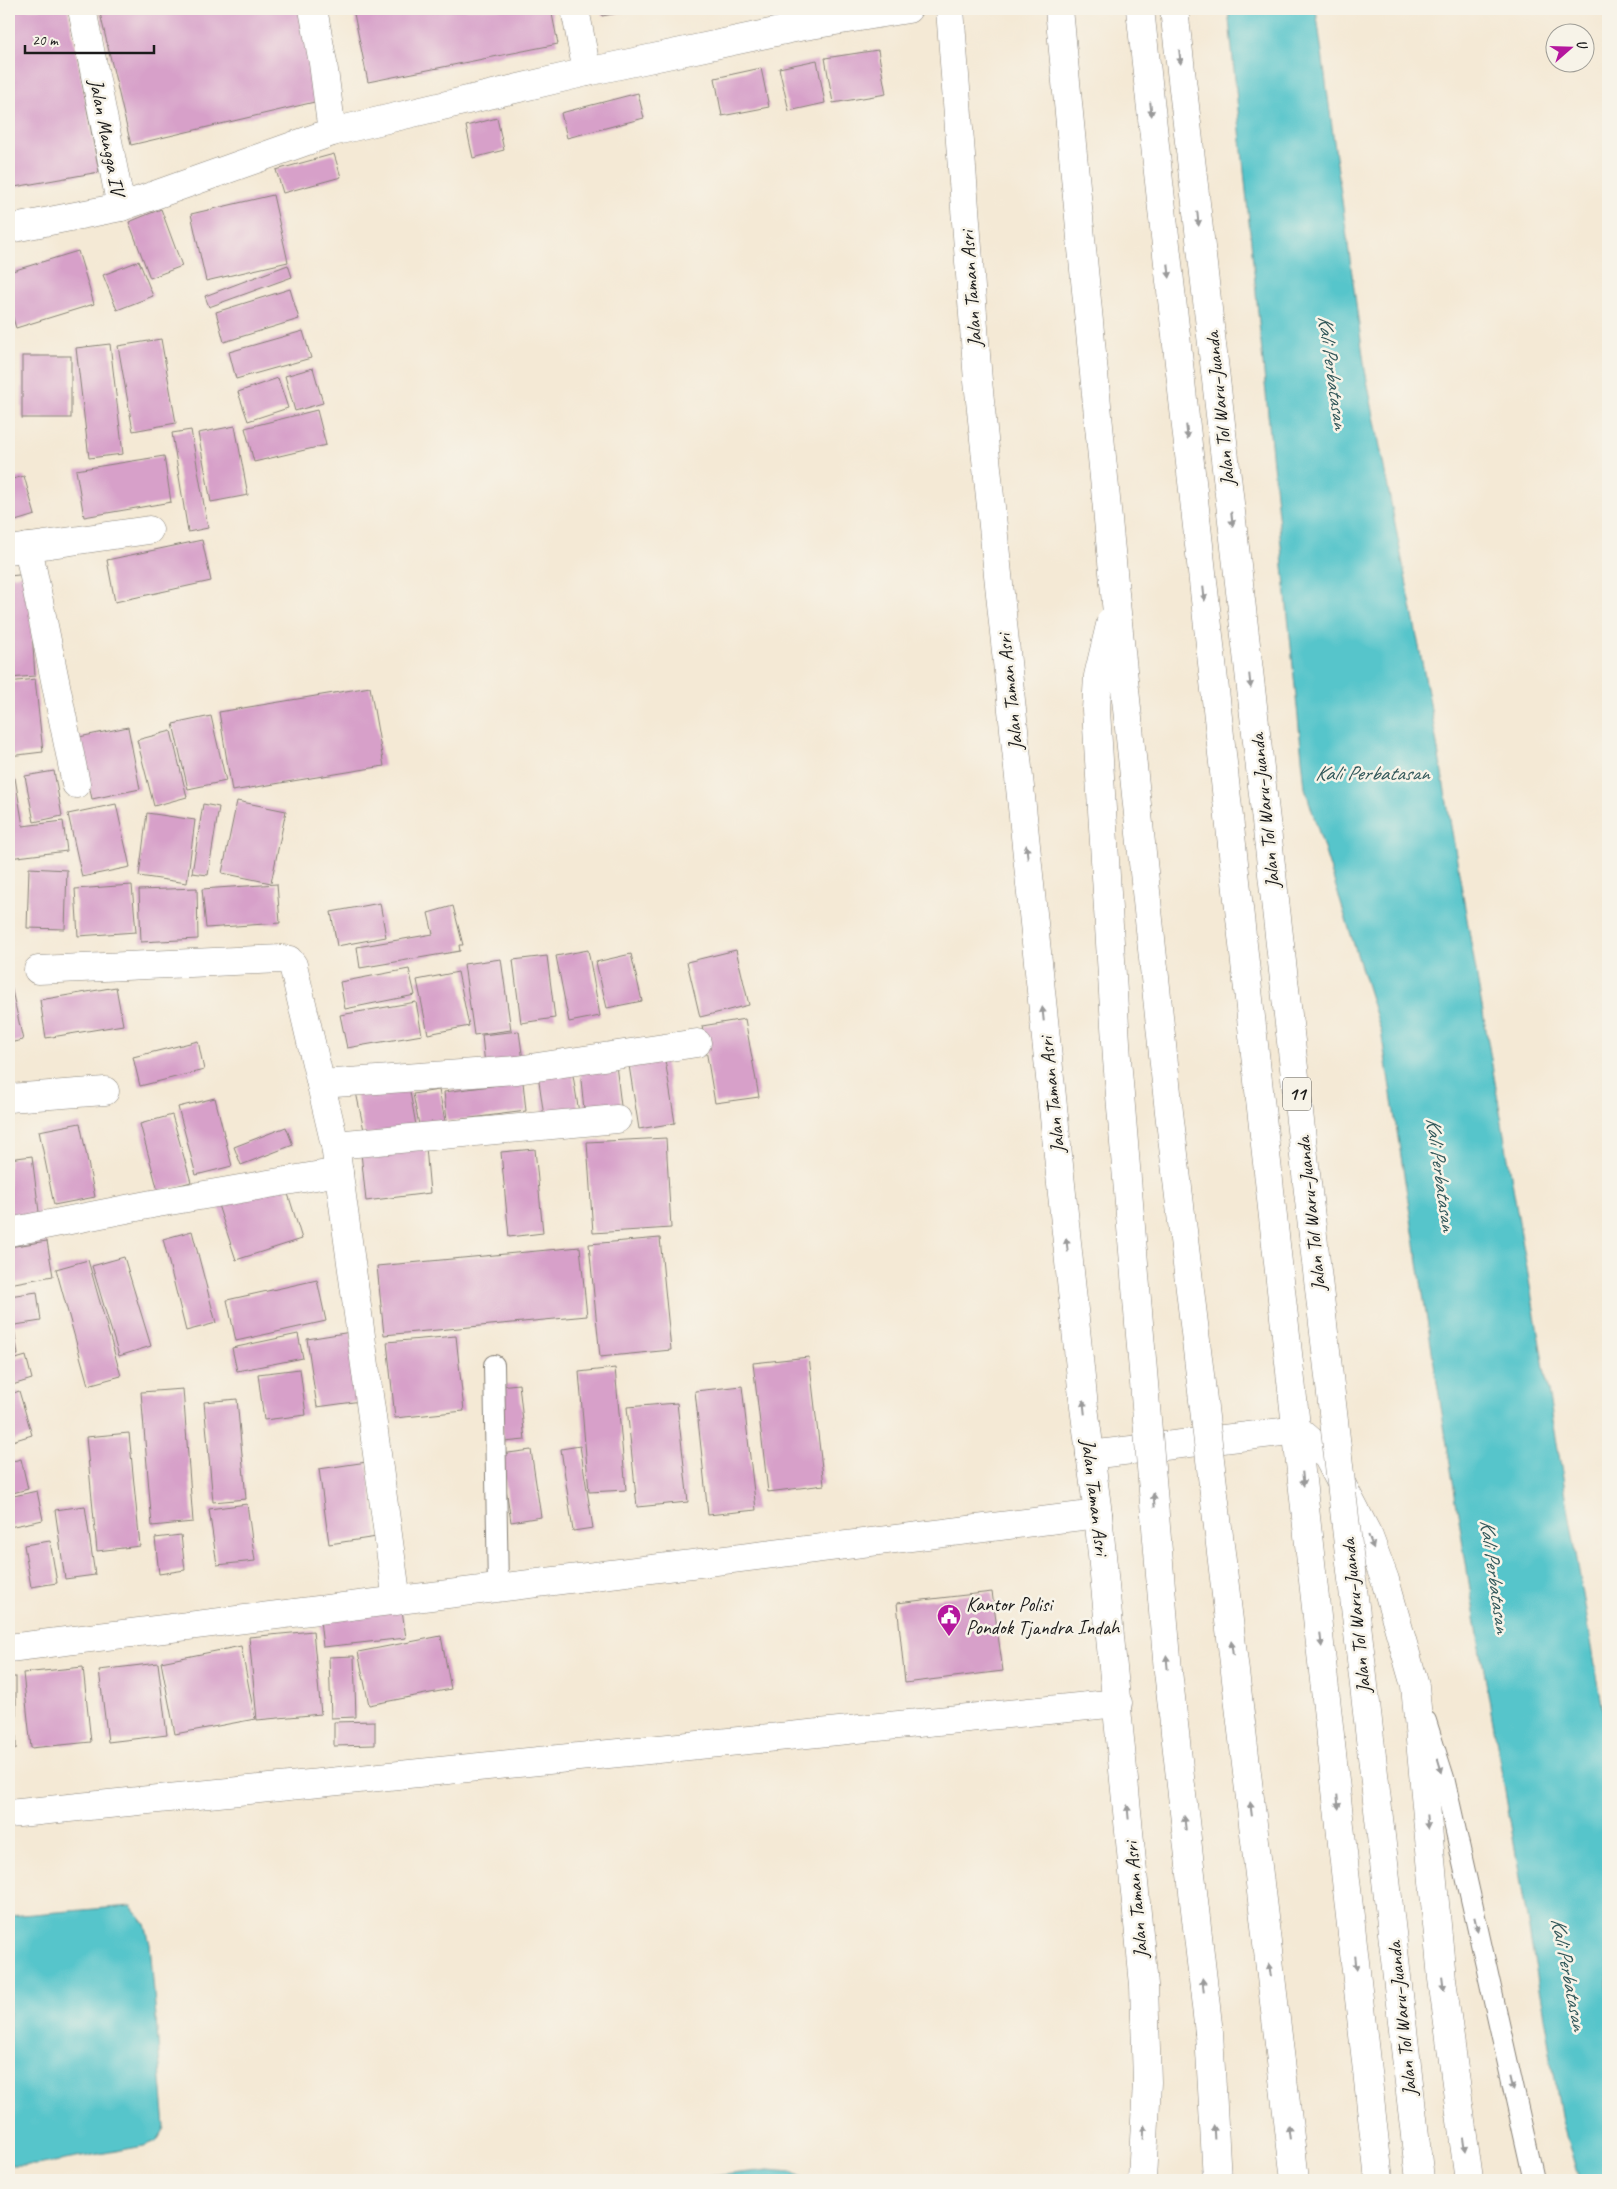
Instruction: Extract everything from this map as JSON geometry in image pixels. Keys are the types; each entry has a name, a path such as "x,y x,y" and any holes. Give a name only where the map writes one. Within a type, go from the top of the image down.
{"main road":[{"name":"Jalan Mangga IV","path":"82,9 121,207"},
{"path":"313,9 323,62 332,132"},
{"path":"575,9 588,72"},
{"path":"9,229 121,207 332,132 588,72 798,18 908,9"},
{"name":"Jalan Taman Asri","path":"950,9 978,381 1090,1455 1118,1702 1144,1985 1147,2032 1142,2180"},
{"path":"1059,9 1116,603 1168,1103 1295,2180"},
{"path":"1140,9 1274,1236 1298,1430 1379,2180"},
{"name":"Jalan Tol Waru–Juanda","path":"1174,9 1420,2180"},
{"path":"76,784 18,549 149,530"},
{"path":"1116,603 1098,676 1096,710 1117,1059 1168,1671 1209,2033 1217,2180"},
{"path":"38,970 281,959 289,960 293,966 335,1145 398,1600"},
{"path":"321,1084 517,1070 697,1043"},
{"path":"9,1098 105,1091"},
{"path":"335,1145 617,1119"},
{"path":"9,1232 152,1204 339,1172"},
{"path":"1090,1455 1298,1430 1326,1454 1369,1537 1385,1580 1414,1686 1442,1979 1470,2180"},
{"path":"9,1648 1098,1514"},
{"path":"9,1814 1118,1702"}],"lane":[{"path":"494,1365 498,1588"},
{"path":"1414,1686 1444,1778 1534,2180"}],"water":[{"name":"Kali Perbatasan","path":"1228,9 1316,9 1365,370 1429,698 1608,1740 1608,2180 1579,2180 1562,2121 1471,1595 1381,1031 1305,788"},
{"path":"131,1906 145,1924 150,1944 165,2128 157,2141 144,2146 37,2165 11,2165 9,2161 9,1916"},
{"path":"768,2170 792,2172 806,2180 676,2180"}],"building":[{"path":"9,9 68,9 99,172 9,188"},
{"path":"99,9 304,9 323,100 131,145"},
{"path":"353,9 551,9 558,44 368,82"},
{"path":"601,9 635,9 635,10 602,16"},
{"path":"878,50 886,94 833,103 825,58"},
{"path":"817,60 825,103 789,111 779,68"},
{"path":"761,68 769,107 722,116 715,78"},
{"path":"638,93 644,118 567,138 561,113"},
{"path":"497,118 504,150 473,158 466,126"},
{"path":"334,154 341,177 283,193 276,170"},
{"path":"273,195 288,262 206,281 191,214"},
{"path":"161,209 182,266 150,278 129,222"},
{"path":"78,251 94,304 16,328 9,305 9,272"},
{"path":"139,261 153,296 117,310 103,275"},
{"path":"288,265 292,277 209,307 205,296"},
{"path":"290,289 299,319 224,342 216,312"},
{"path":"303,331 311,358 236,379 229,352"},
{"path":"161,339 176,423 133,431 118,346"},
{"path":"110,344 123,454 89,458 76,348"},
{"path":"22,356 71,356 71,418 22,418"},
{"path":"313,368 323,403 295,411 285,376"},
{"path":"278,378 288,408 248,421 238,392"},
{"path":"317,410 326,445 254,462 245,428"},
{"path":"235,426 248,495 211,502 198,433"},
{"path":"191,430 208,528 188,532 172,433"},
{"path":"164,456 171,502 84,517 76,470"},
{"path":"24,476 35,515 9,523 9,480"},
{"path":"202,540 211,581 115,602 107,560"},
{"path":"28,574 35,676 9,678 9,576"},
{"path":"35,679 43,752 9,756 9,682"},
{"path":"370,687 384,766 232,791 219,712"},
{"path":"211,716 226,781 188,789 173,724"},
{"path":"128,727 140,789 92,799 79,737"},
{"path":"171,731 187,797 154,806 137,740"},
{"path":"54,771 62,816 34,822 25,776"},
{"path":"15,778 23,826 63,821 67,851 9,858 9,779"},
{"path":"237,801 286,811 271,883 222,873"},
{"path":"116,804 130,867 82,877 68,814"},
{"path":"203,804 219,807 208,875 192,873"},
{"path":"147,813 195,820 187,883 139,876"},
{"path":"29,868 67,870 65,929 27,928"},
{"path":"277,884 280,923 206,928 202,889"},
{"path":"132,885 136,932 78,936 75,889"},
{"path":"197,888 198,939 141,942 139,890"},
{"path":"380,903 386,937 337,946 331,912"},
{"path":"453,906 463,945 459,945 460,951 360,968 357,947 433,934 428,913"},
{"path":"588,950 600,1016 569,1022 556,956"},
{"path":"736,950 749,1005 700,1017 687,962"},
{"path":"631,954 642,1001 607,1008 596,962"},
{"path":"547,956 555,1018 521,1023 513,960"},
{"path":"501,959 511,1030 474,1035 464,964"},
{"path":"409,969 415,995 345,1009 340,982"},
{"path":"458,972 469,1026 428,1034 417,980"},
{"path":"9,977 23,1040 9,1043"},
{"path":"116,987 123,1025 46,1038 40,1000"},
{"path":"416,1002 422,1035 347,1048 340,1015"},
{"path":"745,1019 759,1097 715,1103 702,1026"},
{"path":"519,1031 523,1061 485,1065 482,1035"},
{"path":"198,1041 204,1070 140,1086 133,1057"},
{"path":"664,1053 675,1123 639,1129 628,1059"},
{"path":"615,1057 622,1114 585,1119 579,1061"},
{"path":"572,1069 580,1119 545,1124 538,1074"},
{"path":"408,1081 416,1125 365,1135 356,1092"},
{"path":"523,1082 526,1111 447,1121 444,1092"},
{"path":"439,1090 446,1126 420,1130 413,1094"},
{"path":"215,1098 232,1166 196,1175 178,1107"},
{"path":"172,1115 191,1182 158,1191 140,1124"},
{"path":"80,1123 95,1197 54,1205 39,1131"},
{"path":"286,1127 293,1145 241,1165 234,1147"},
{"path":"666,1138 671,1228 593,1233 587,1142"},
{"path":"426,1147 430,1193 366,1201 361,1153"},
{"path":"535,1149 543,1233 509,1237 501,1152"},
{"path":"32,1156 40,1220 9,1224 9,1159"},
{"path":"285,1184 302,1239 236,1260 218,1205"},
{"path":"192,1231 216,1323 186,1331 163,1239"},
{"path":"660,1238 671,1350 600,1357 589,1244"},
{"path":"47,1241 53,1276 9,1284 9,1247"},
{"path":"580,1247 587,1316 384,1335 377,1266"},
{"path":"124,1257 151,1346 119,1356 92,1266"},
{"path":"88,1260 121,1376 88,1385 56,1269"},
{"path":"317,1280 326,1321 236,1341 227,1300"},
{"path":"37,1292 41,1321 9,1326 9,1296"},
{"path":"9,1328 14,1328 18,1355 9,1356"},
{"path":"351,1332 361,1401 317,1407 307,1339"},
{"path":"298,1334 303,1358 237,1371 232,1348"},
{"path":"456,1336 464,1411 395,1418 387,1342"},
{"path":"26,1356 32,1379 9,1386 9,1361"},
{"path":"809,1357 824,1485 768,1492 753,1363"},
{"path":"615,1368 626,1490 589,1492 579,1372"},
{"path":"300,1369 306,1415 264,1420 258,1374"},
{"path":"519,1384 525,1440 504,1442 499,1386"},
{"path":"742,1386 756,1510 708,1515 695,1391"},
{"path":"183,1389 193,1522 152,1526 141,1392"},
{"path":"19,1391 32,1435 9,1442 9,1395"},
{"path":"237,1399 246,1499 213,1502 204,1402"},
{"path":"677,1403 688,1502 637,1507 627,1407"},
{"path":"129,1433 140,1546 97,1551 86,1437"},
{"path":"580,1446 593,1528 573,1531 561,1449"},
{"path":"531,1450 541,1517 511,1522 501,1454"},
{"path":"21,1459 28,1489 9,1494 9,1462"},
{"path":"367,1462 377,1537 329,1544 319,1469"},
{"path":"37,1491 43,1520 9,1527 9,1497"},
{"path":"247,1504 255,1561 217,1565 209,1509"},
{"path":"85,1506 95,1575 65,1579 55,1510"},
{"path":"181,1535 185,1570 159,1574 155,1538"},
{"path":"50,1541 57,1583 31,1587 24,1545"},
{"path":"9,1569 12,1583 9,1584"},
{"name":"Kantor Polisi Pondok Tjandra Indah","path":"992,1592 1003,1671 905,1683 897,1603"},
{"path":"402,1610 406,1638 323,1647 320,1620"},
{"path":"313,1631 321,1714 257,1720 249,1637"},
{"path":"441,1636 451,1689 369,1705 358,1652"},
{"path":"241,1646 255,1719 175,1734 161,1662"},
{"path":"354,1656 356,1717 331,1718 329,1657"},
{"path":"158,1663 167,1735 108,1742 99,1670"},
{"path":"83,1667 91,1742 31,1748 23,1673"},
{"path":"9,1677 16,1677 16,1749 9,1749"},
{"path":"375,1721 375,1745 334,1746 334,1722"}],"place":[{"name":"Kantor Polisi Pondok Tjandra Indah","path":"949,1637"}]}
